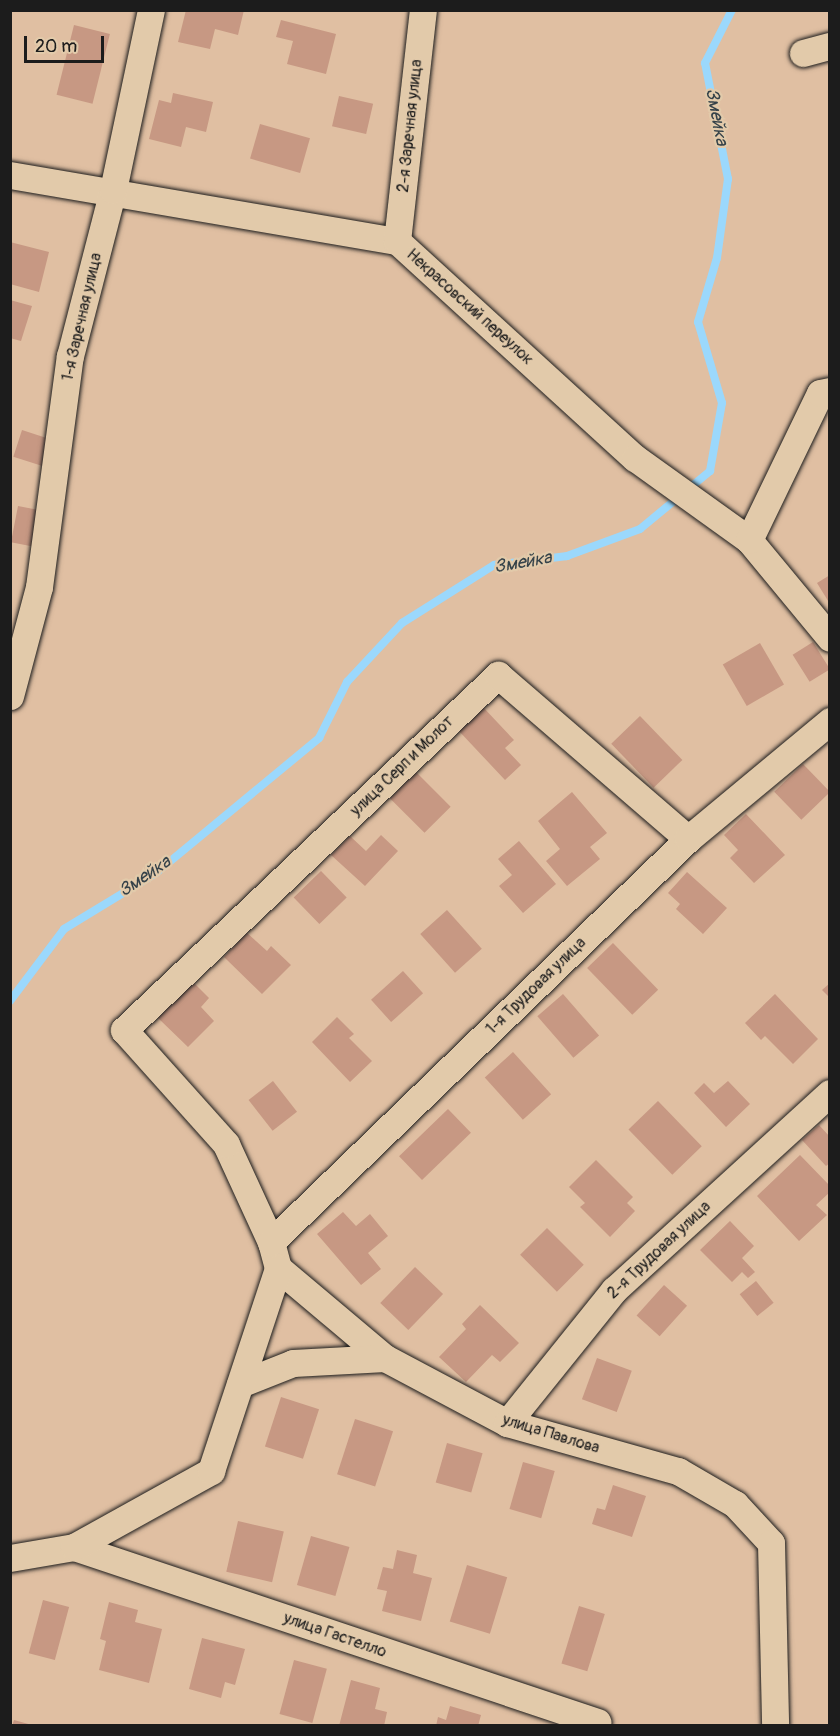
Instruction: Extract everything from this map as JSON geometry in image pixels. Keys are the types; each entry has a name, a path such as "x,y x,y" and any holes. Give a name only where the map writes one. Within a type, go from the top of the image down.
{"street":[{"name":"1-я Заречная улица","path":"10,696 39,588 70,356 113,190 151,10"},
{"name":"2-я Заречная улица","path":"398,241 423,10"},
{"path":"803,53 830,46"},
{"name":"Некрасовский переулок","path":"10,175 113,190 398,241 635,458 742,534 830,638"},
{"path":"742,534 820,393 830,392"},
{"name":"улица Серп и Молот","path":"272,1242 226,1144 124,1030 498,675 688,839"},
{"name":"1-я Трудовая улица","path":"272,1242 688,839 830,721"},
{"name":"2-я Трудовая улица","path":"507,1423 614,1290 830,1093"},
{"path":"10,1558 74,1547 211,1471 278,1268 272,1242"},
{"name":"улица Павлова","path":"278,1268 385,1358 507,1423 678,1471 735,1504 771,1543 775,1725"},
{"path":"240,1384 293,1363 385,1358"},
{"name":"улица Гастелло","path":"74,1547 597,1722"}],"building":[{"path":"186,10 244,10 238,35 215,29 210,49 178,42"},
{"path":"281,20 336,34 326,74 287,64 293,41 276,37"},
{"path":"74,25 110,34 92,104 57,95"},
{"path":"173,93 213,102 206,132 186,127 181,147 149,139 159,100 171,103"},
{"path":"339,96 373,104 366,134 332,126"},
{"path":"260,124 310,138 300,173 250,159"},
{"path":"10,242 49,252 39,292 10,284"},
{"path":"10,300 32,306 21,341 10,338"},
{"path":"22,430 53,440 45,467 13,457"},
{"path":"18,506 39,510 32,546 11,542"},
{"path":"830,575 830,604 817,583"},
{"path":"813,642 830,669 810,682 793,655"},
{"path":"760,643 784,685 747,706 723,664"},
{"path":"482,706 514,740 505,748 521,765 505,780 458,730"},
{"path":"640,716 682,760 654,788 611,744"},
{"path":"803,764 830,792 801,820 774,792"},
{"path":"416,772 451,807 424,833 390,798"},
{"path":"572,792 607,833 590,847 600,859 567,886 546,861 560,849 538,821"},
{"path":"746,814 785,855 754,883 730,858 738,850 724,835"},
{"path":"381,835 398,851 365,886 331,855 350,836 366,851"},
{"path":"519,841 556,884 523,913 499,886 512,875 498,859"},
{"path":"321,871 347,898 319,924 294,897"},
{"path":"687,872 727,908 703,934 676,909 680,904 668,893"},
{"path":"447,910 482,949 455,973 420,934"},
{"path":"247,933 267,951 271,946 291,965 262,994 224,957"},
{"path":"613,943 658,990 632,1015 587,968"},
{"path":"403,971 423,993 391,1022 371,1000"},
{"path":"193,982 209,998 201,1007 214,1021 188,1047 158,1018"},
{"path":"830,983 830,998 822,990"},
{"path":"563,994 599,1036 573,1058 537,1016"},
{"path":"775,994 818,1039 793,1064 765,1036 761,1040 745,1023"},
{"path":"337,1017 354,1034 349,1038 372,1061 350,1082 312,1042"},
{"path":"513,1052 551,1094 523,1120 485,1077"},
{"path":"273,1081 297,1112 273,1131 249,1100"},
{"path":"728,1081 750,1104 726,1127 694,1093 704,1083 714,1093"},
{"path":"658,1101 702,1146 672,1175 629,1129"},
{"path":"448,1109 471,1133 422,1180 399,1156"},
{"path":"819,1125 830,1137 830,1163 826,1166 802,1140"},
{"path":"800,1155 830,1186 830,1192 816,1205 827,1215 799,1241 757,1196"},
{"path":"596,1160 633,1197 627,1203 635,1211 610,1237 580,1207 585,1203 569,1187"},
{"path":"343,1212 356,1226 370,1214 388,1236 368,1253 381,1269 361,1285 317,1234"},
{"path":"730,1221 754,1246 742,1258 755,1272 748,1278 742,1272 732,1282 700,1250"},
{"path":"547,1228 584,1265 557,1292 520,1255"},
{"path":"415,1267 443,1294 408,1330 380,1303"},
{"path":"756,1281 774,1303 757,1316 740,1294"},
{"path":"664,1285 687,1306 660,1336 637,1315"},
{"path":"480,1305 519,1343 500,1362 492,1355 466,1382 439,1357 466,1329 462,1324"},
{"path":"597,1358 632,1371 617,1412 582,1399"},
{"path":"281,1397 319,1409 303,1459 265,1446"},
{"path":"355,1419 393,1431 375,1487 337,1474"},
{"path":"447,1443 483,1453 471,1493 436,1482"},
{"path":"523,1462 555,1471 541,1518 509,1509"},
{"path":"613,1485 646,1496 632,1537 592,1524 597,1508 605,1510"},
{"path":"238,1521 284,1532 272,1582 226,1572"},
{"path":"311,1536 349,1547 335,1596 297,1585"},
{"path":"397,1550 417,1555 413,1573 432,1578 421,1621 382,1611 387,1591 377,1589 383,1567 393,1569"},
{"path":"467,1565 507,1577 490,1634 450,1621"},
{"path":"43,1600 69,1607 55,1660 29,1653"},
{"path":"109,1602 138,1610 135,1622 162,1629 149,1683 99,1670 106,1641 100,1639"},
{"path":"579,1606 605,1614 587,1671 561,1663"},
{"path":"202,1638 245,1649 235,1685 225,1682 221,1698 189,1689"},
{"path":"294,1660 327,1669 312,1723 280,1714"},
{"path":"351,1680 380,1688 375,1709 387,1712 384,1726 339,1726"},
{"path":"450,1706 481,1715 478,1726 436,1726 438,1717 446,1720"},
{"path":"14,1720 32,1725 32,1726 12,1726"}],"waterway":[{"name":"Змейка","path":"10,1001 64,929 156,873 319,738 347,682 402,623 494,565 567,556 640,529 710,471 722,403 698,322 717,258 728,179 705,63 732,10"}]}
